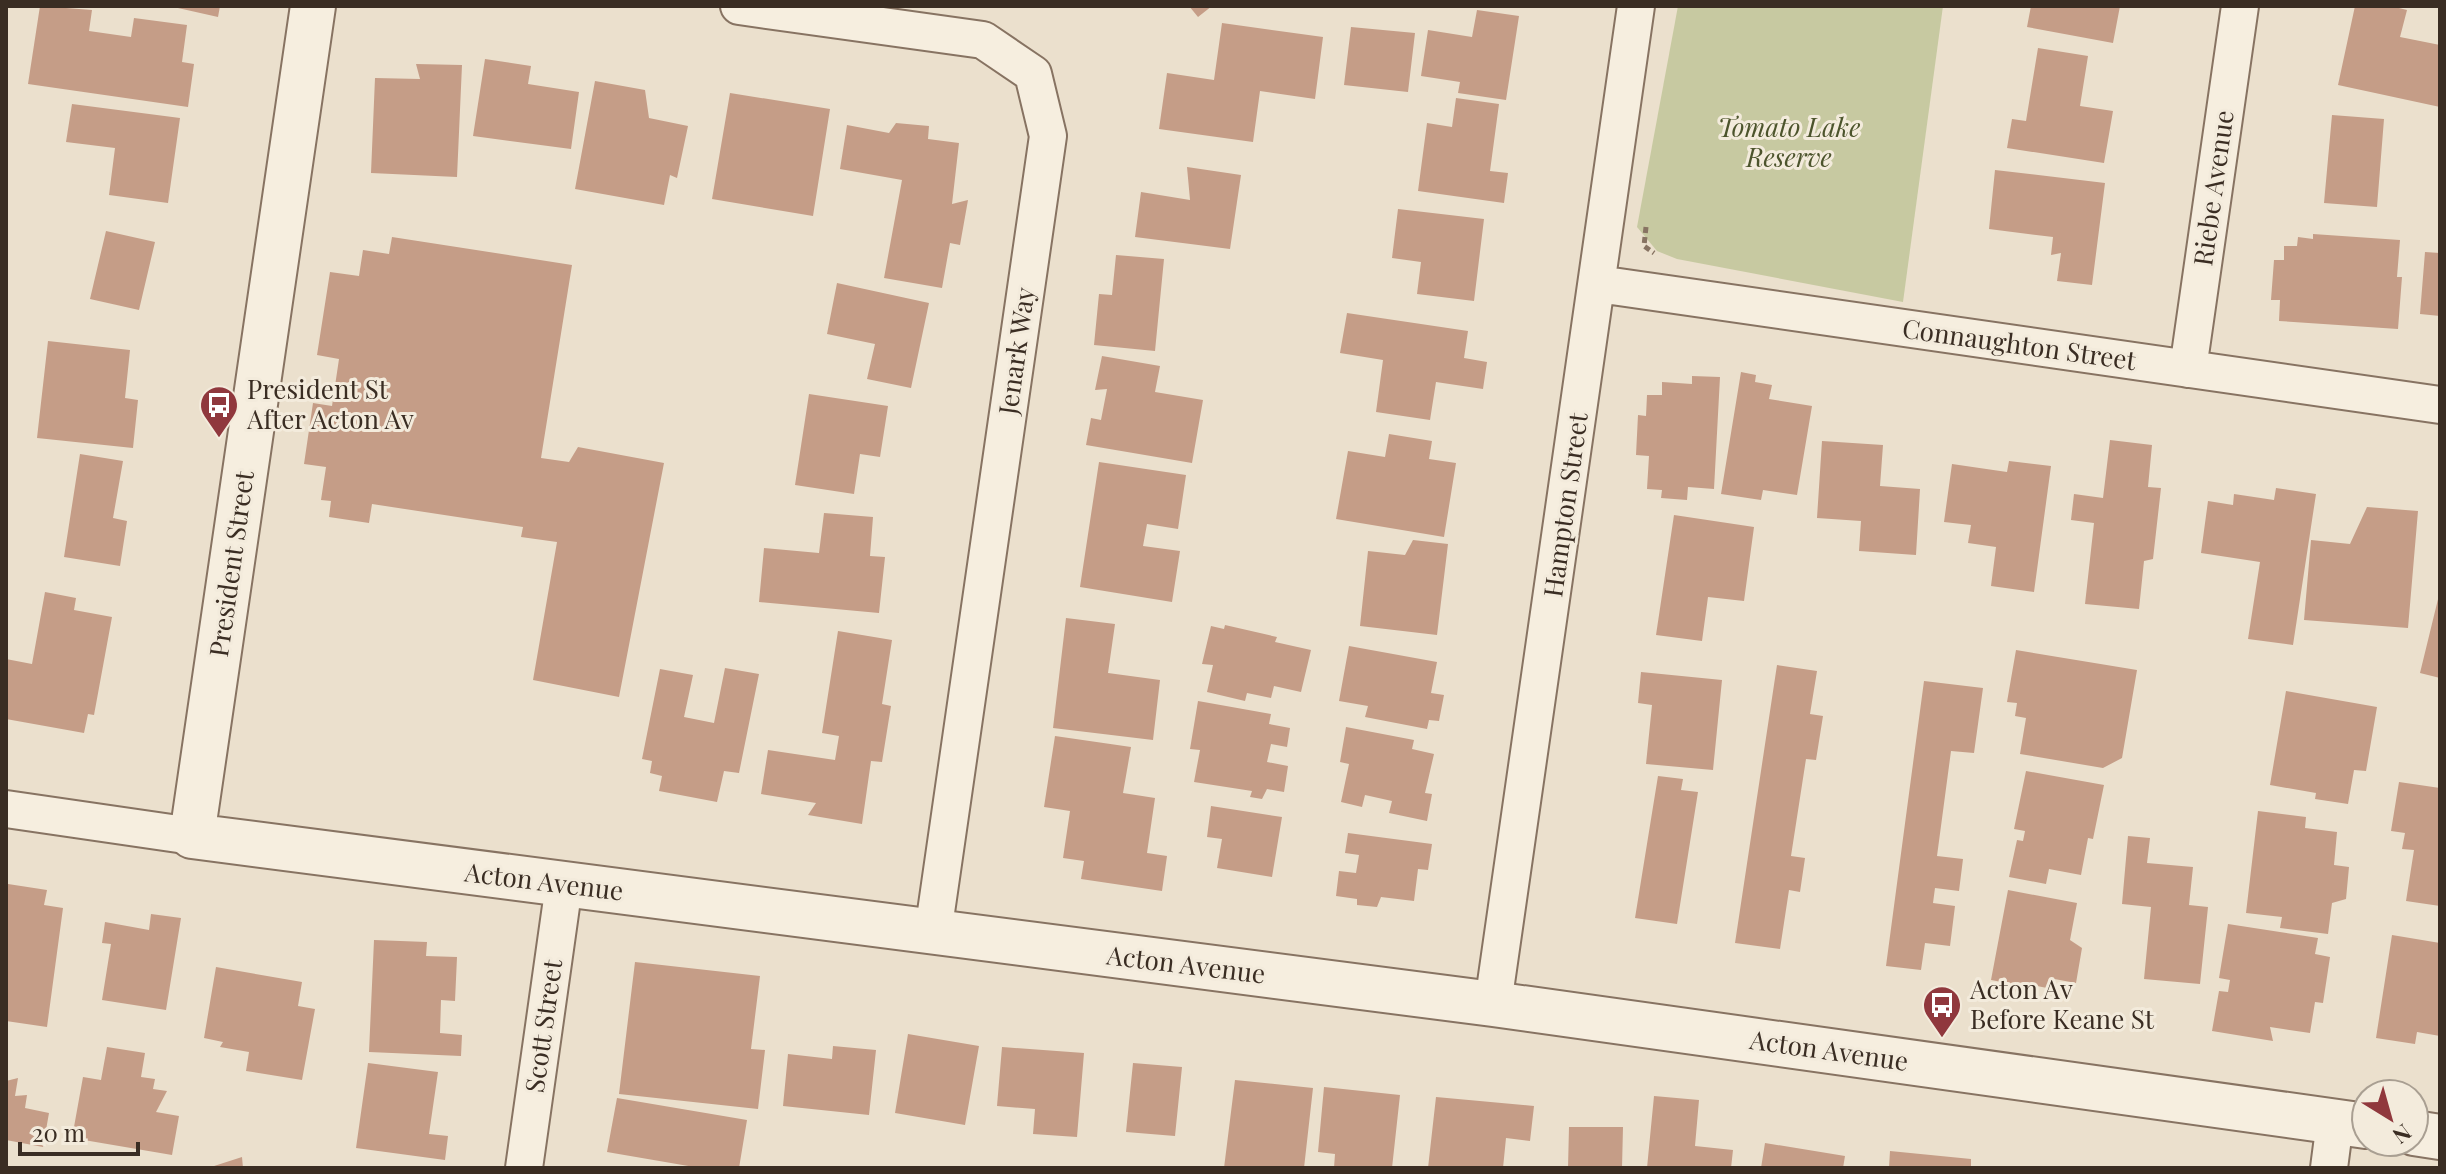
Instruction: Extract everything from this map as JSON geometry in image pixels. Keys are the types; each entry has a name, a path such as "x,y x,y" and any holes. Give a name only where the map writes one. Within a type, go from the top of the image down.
{"street":[{"name":"President Street","path":"192,836 313,6"},
{"name":"Jenark Way","path":"739,6 983,40 1033,74 1048,136 933,933"},
{"name":"Hampton Street","path":"1493,1004 1636,6"},
{"name":"Riebe Avenue","path":"2188,369 2240,6"},
{"name":"Connaughton Street","path":"1598,284 2440,405"},
{"name":"Acton Avenue","path":"6,809 564,885 1493,1004 2350,1124"},
{"name":"Scott Street","path":"524,1168 564,885"},
{"path":"2329,1168 2350,1124"}],"green space":[{"name":"Tomato Lake Reserve","path":"1678,6 1943,6 1903,302 1677,259 1657,251 1637,227"}],"building":[{"path":"40,6 92,10 89,31 131,37 134,18 187,25 182,62 194,64 188,107 28,84"},
{"path":"169,6 220,6 218,17"},
{"path":"1189,6 1212,6 1198,17"},
{"path":"2031,6 2120,6 2113,43 2027,27"},
{"path":"2355,6 2391,6 2407,10 2400,37 2440,45 2440,107 2338,85"},
{"path":"1477,10 1519,16 1506,100 1458,93 1460,82 1421,76 1428,30 1472,37"},
{"path":"1222,23 1323,37 1315,99 1260,91 1253,142 1159,129 1167,73 1214,80"},
{"path":"1351,27 1415,33 1408,92 1344,85"},
{"path":"2038,48 2088,56 2080,106 2113,111 2104,163 2007,148 2012,119 2026,121"},
{"path":"485,59 531,66 528,84 579,92 571,149 473,136"},
{"path":"416,64 462,65 457,177 371,173 375,78 420,79"},
{"path":"595,81 645,90 649,118 688,126 677,178 670,175 664,205 575,189"},
{"path":"730,93 830,109 813,216 712,199"},
{"path":"1456,98 1499,104 1490,171 1508,173 1504,203 1418,191 1427,123 1452,127"},
{"path":"72,104 180,118 168,203 109,195 115,148 66,142"},
{"path":"2332,115 2384,119 2377,207 2324,203"},
{"path":"896,123 929,126 928,139 959,143 952,204 968,200 960,245 950,243 942,288 884,278 902,180 840,169 847,125 889,133"},
{"path":"1187,167 1241,175 1230,249 1135,237 1141,192 1190,200"},
{"path":"1995,170 2105,183 2092,285 2057,281 2061,253 2051,255 2053,237 1989,229"},
{"path":"1398,209 1484,219 1474,301 1417,294 1421,262 1392,258"},
{"path":"106,231 155,242 139,310 90,299"},
{"path":"2313,234 2400,240 2397,277 2402,277 2398,329 2279,321 2280,300 2271,300 2274,260 2284,260 2284,246 2297,246 2298,237 2313,239"},
{"path":"392,237 572,265 541,458 569,462 578,447 664,463 619,697 533,680 557,542 521,537 523,527 372,504 369,523 329,517 331,501 321,500 326,467 304,464 313,403 332,406 339,359 317,355 330,272 359,276 363,250 389,254"},
{"path":"2425,252 2440,253 2440,316 2420,314"},
{"path":"1116,255 1164,259 1155,351 1094,345 1099,294 1112,295"},
{"path":"837,283 929,303 911,388 867,379 875,344 827,334"},
{"path":"1347,313 1468,331 1464,358 1487,362 1483,389 1436,382 1430,420 1376,412 1383,360 1340,353"},
{"path":"48,341 130,350 125,398 138,400 133,448 37,438"},
{"path":"1102,356 1160,366 1155,392 1203,400 1192,463 1086,445 1091,418 1101,420 1107,389 1095,390"},
{"path":"1741,372 1756,375 1755,382 1772,385 1769,399 1812,406 1797,495 1763,490 1761,500 1721,494"},
{"path":"1692,376 1720,377 1714,489 1688,487 1687,500 1661,498 1662,490 1647,489 1649,456 1636,455 1638,415 1646,416 1647,395 1662,395 1662,382 1692,384"},
{"path":"809,394 888,406 880,457 860,454 854,494 795,485"},
{"path":"1389,434 1432,441 1429,459 1456,463 1444,537 1336,519 1348,451 1385,457"},
{"path":"2110,440 2152,445 2148,487 2161,488 2153,559 2144,561 2139,609 2085,604 2094,523 2071,520 2074,494 2103,498"},
{"path":"1822,441 1883,445 1880,486 1920,489 1916,555 1859,551 1861,521 1817,518"},
{"path":"80,454 123,461 113,518 127,521 120,566 64,557"},
{"path":"2009,461 2051,466 2034,592 1991,586 1996,547 1968,543 1971,525 1944,522 1952,464 2007,472"},
{"path":"1099,462 1186,475 1178,529 1147,524 1143,546 1180,551 1172,602 1080,587"},
{"path":"2276,488 2316,494 2293,645 2248,639 2260,562 2201,553 2208,501 2233,505 2234,494 2274,500"},
{"path":"2367,507 2418,511 2408,628 2304,620 2311,540 2350,544"},
{"path":"824,513 873,517 870,556 885,557 879,613 759,602 764,548 819,553"},
{"path":"1674,515 1754,527 1744,601 1708,597 1702,641 1656,635"},
{"path":"1413,540 1448,544 1437,635 1360,626 1368,551 1405,555"},
{"path":"45,592 76,598 74,610 112,617 94,715 88,714 84,733 6,719 6,659 32,664"},
{"path":"2440,595 2440,678 2420,673"},
{"path":"1066,618 1115,624 1108,673 1160,680 1153,740 1053,728"},
{"path":"1225,625 1277,637 1275,642 1311,650 1301,692 1274,686 1271,698 1247,693 1245,701 1207,692 1213,665 1202,664 1211,626 1224,629"},
{"path":"838,631 892,640 882,704 891,706 882,762 871,761 862,824 808,815 816,803 761,794 768,750 835,760 839,736 822,733"},
{"path":"1349,646 1437,662 1431,693 1444,695 1439,721 1429,720 1427,729 1365,717 1368,706 1339,701"},
{"path":"2016,650 2137,670 2122,758 2103,768 2020,754 2026,718 2015,716 2017,703 2007,702"},
{"path":"1777,665 1817,671 1810,714 1823,716 1816,760 1806,759 1791,856 1805,858 1800,892 1789,890 1780,949 1735,943"},
{"path":"725,668 759,674 739,773 724,771 717,802 659,791 662,776 650,773 652,761 642,759 660,669 693,675 684,717 714,723"},
{"path":"1641,672 1722,680 1713,770 1646,764 1652,705 1638,703"},
{"path":"1924,681 1983,688 1974,753 1951,751 1937,856 1963,859 1959,891 1935,888 1933,903 1955,906 1950,946 1925,943 1921,970 1886,966"},
{"path":"2286,691 2377,707 2366,771 2354,770 2348,804 2315,799 2316,793 2270,785"},
{"path":"1198,701 1271,714 1269,724 1290,728 1287,747 1271,744 1267,762 1288,766 1284,792 1267,789 1262,799 1250,797 1252,791 1194,782 1200,750 1190,749"},
{"path":"1346,727 1414,740 1412,749 1434,754 1425,793 1432,794 1427,821 1389,813 1392,801 1365,795 1362,807 1341,802 1349,764 1340,762"},
{"path":"1055,736 1131,747 1123,793 1155,798 1147,853 1167,856 1162,891 1081,879 1084,861 1063,858 1070,811 1044,807"},
{"path":"2026,771 2104,785 2093,839 2088,838 2081,875 2049,869 2046,884 2009,877 2017,840 2023,841 2025,831 2014,829"},
{"path":"1658,776 1683,779 1681,790 1698,792 1677,924 1635,918"},
{"path":"2399,782 2440,788 2440,906 2406,901 2414,850 2402,849 2405,833 2391,831"},
{"path":"1211,806 1282,817 1272,877 1217,868 1222,839 1207,837"},
{"path":"2258,811 2306,817 2305,828 2337,832 2334,865 2349,867 2346,899 2332,903 2328,934 2280,928 2282,917 2246,913"},
{"path":"1348,833 1432,844 1428,870 1418,869 1414,901 1381,897 1377,907 1357,905 1357,899 1336,896 1339,871 1356,873 1359,855 1345,853"},
{"path":"2128,836 2150,838 2147,863 2193,867 2189,905 2208,907 2200,984 2144,979 2151,907 2122,904"},
{"path":"8,884 47,890 44,905 63,908 47,1027 6,1021"},
{"path":"2008,890 2077,903 2070,940 2082,948 2076,983 2049,978 2047,988 2017,982 2014,997 2000,995 2002,982 1991,980"},
{"path":"151,914 181,918 166,1010 102,1000 111,944 102,943 105,922 149,930"},
{"path":"2228,924 2318,938 2315,954 2330,957 2323,1003 2315,1002 2310,1033 2270,1027 2273,1041 2212,1031 2219,991 2228,992 2230,980 2219,978"},
{"path":"2392,935 2440,943 2440,1036 2417,1032 2415,1044 2376,1038"},
{"path":"374,940 427,942 426,956 457,957 455,1001 441,1000 440,1033 462,1035 461,1056 369,1052"},
{"path":"635,962 760,976 751,1049 765,1050 758,1109 619,1094"},
{"path":"216,967 302,982 298,1006 315,1009 302,1080 246,1071 249,1052 220,1047 223,1042 204,1038"},
{"path":"908,1034 979,1046 965,1125 895,1113"},
{"path":"833,1046 876,1050 869,1115 783,1106 788,1054 832,1059"},
{"path":"107,1047 145,1053 141,1077 155,1079 153,1089 167,1091 156,1112 179,1116 172,1155 72,1138 83,1077 101,1080"},
{"path":"1002,1047 1084,1053 1077,1137 1033,1134 1035,1109 997,1106"},
{"path":"368,1063 438,1072 429,1134 448,1136 445,1160 356,1148"},
{"path":"1133,1063 1182,1067 1175,1136 1126,1132"},
{"path":"18,1078 15,1096 27,1095 25,1108 49,1113 43,1147 6,1140 6,1081"},
{"path":"1235,1080 1313,1088 1304,1168 1224,1168"},
{"path":"1324,1087 1400,1095 1392,1168 1334,1168 1335,1154 1318,1152"},
{"path":"1654,1096 1699,1100 1695,1146 1733,1150 1731,1168 1647,1168"},
{"path":"1436,1097 1534,1106 1530,1141 1506,1138 1503,1168 1428,1168"},
{"path":"617,1098 747,1120 739,1168 700,1168 607,1152"},
{"path":"1569,1127 1623,1127 1622,1168 1568,1168"},
{"path":"1765,1143 1845,1156 1843,1168 1761,1168"},
{"path":"1890,1151 1971,1159 1971,1168 1889,1168"},
{"path":"242,1157 243,1168 211,1168 211,1167"}],"place":[{"name":"President St After Acton Av","path":"219,439"},
{"name":"Acton Av Before Keane St","path":"1942,1039"}]}
